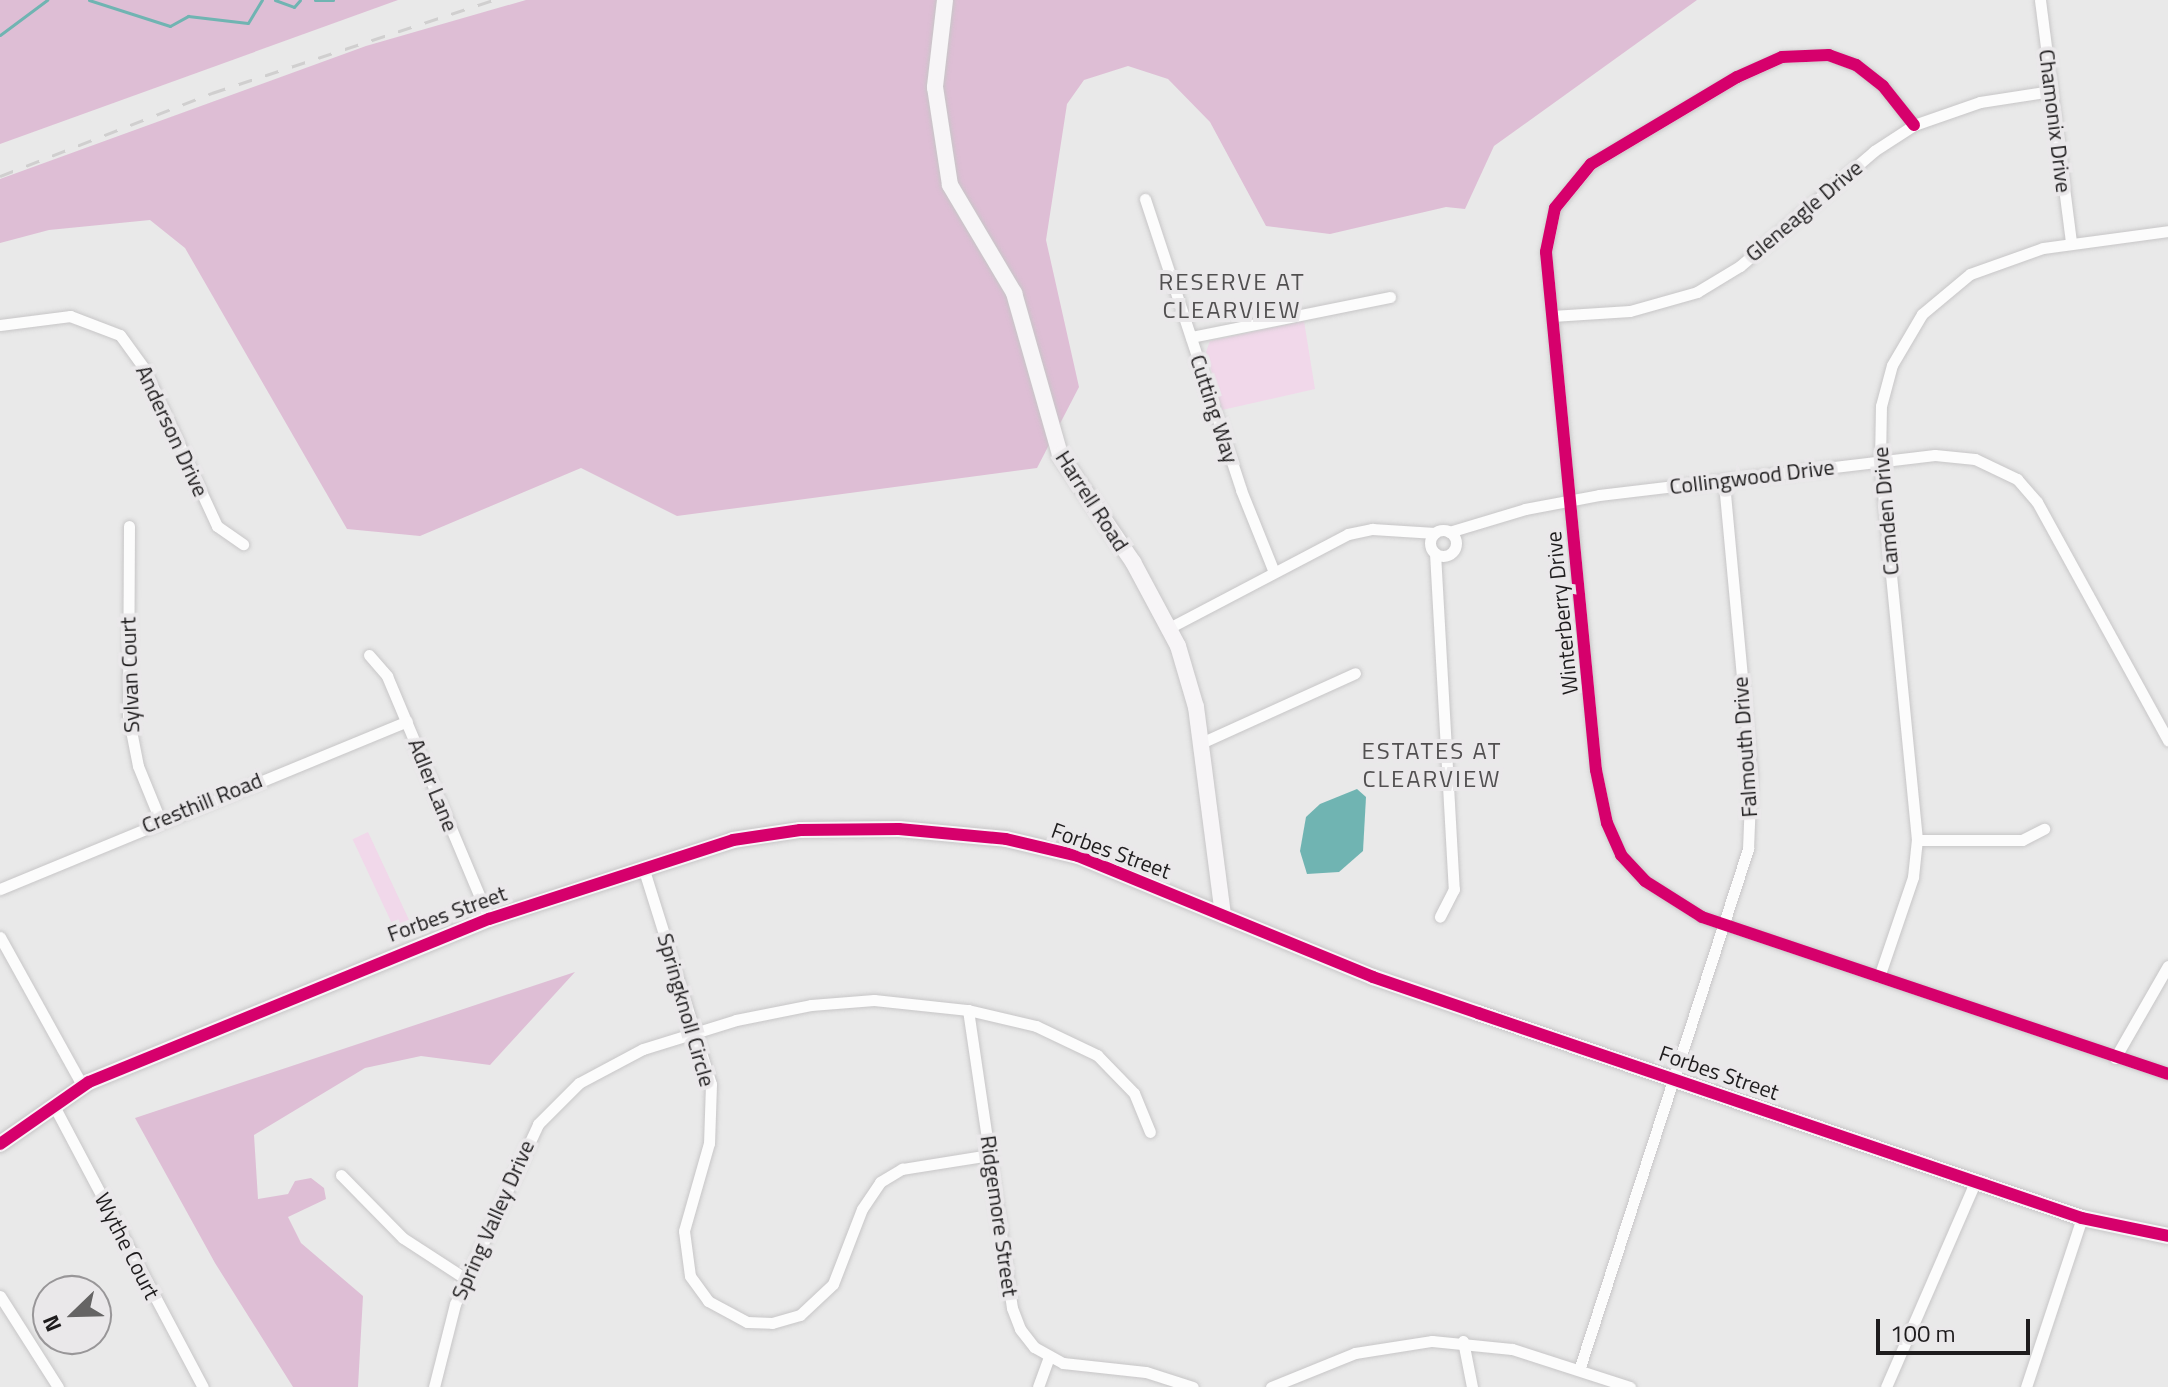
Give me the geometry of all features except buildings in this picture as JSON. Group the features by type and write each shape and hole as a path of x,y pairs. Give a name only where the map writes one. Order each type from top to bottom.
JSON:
{"street":[{"name":"Harrell Road","path":"945,0 935,87 950,185 1014,293 1060,455 1133,562 1169,628 1189,677 1201,743 1223,915"},
{"name":"Chamonix Drive","path":"2040,0 2071,243"},
{"name":"Winterberry Drive","path":"1914,125 1877,79 1845,59 1812,54 1763,63 1591,164 1572,181 1555,208 1546,239 1552,316 1596,770 1607,823 1621,855 1645,881 1681,907 1726,926 2168,1074"},
{"name":"Gleneagle Drive","path":"1552,316 1630,311 1697,292 1740,266 1874,151 1914,125 1980,102 2051,91"},
{"name":"Cutting Way","path":"1145,199 1274,572"},
{"name":"Camden Drive","path":"1879,977 1913,877 1917,840 1880,462 1886,385 1901,345 1922,314 1970,274 2071,243 2168,231"},
{"path":"1191,337 1390,297"},
{"name":"Anderson Drive","path":"0,325 70,316 120,335 144,368 217,526 243,544"},
{"name":"Collingwood Drive","path":"1437,546 1470,526 1571,499 1880,462 1962,456 2017,479 2037,502 2168,740"},
{"name":"Falmouth Drive","path":"1579,1370 1726,926 1748,849 1752,801 1724,481"},
{"name":"Sylvan Court","path":"129,526 128,715 138,766 160,820"},
{"path":"1169,628 1357,531 1412,531 1437,546"},
{"path":"1437,546 1452,537"},
{"path":"1437,546 1454,889 1440,917"},
{"name":"Adler Lane","path":"369,655 387,676 489,919"},
{"path":"1201,743 1355,673"},
{"name":"Cresthill Road","path":"0,889 160,820 407,721"},
{"path":"1917,840 2022,840 2044,829"},
{"name":"Forbes Street","path":"0,1144 82,1085 489,919 643,867 733,840 800,830 944,832 1078,856 1373,977 2082,1218 2168,1236"},
{"name":"Springknoll Circle","path":"643,867 697,1031 711,1084 712,1122 687,1214 684,1249 697,1288 732,1317 772,1323 800,1315 823,1297 841,1269 866,1200 891,1175 989,1155"},
{"path":"0,937 82,1085"},
{"path":"2115,1058 2168,966"},
{"name":"Spring Valley Drive","path":"434,1387 448,1325 466,1279 528,1140 550,1109 601,1069 697,1031 774,1011 841,1002 906,1001 968,1010 1036,1026 1097,1055 1134,1093 1150,1132"},
{"name":"Ridgemore Street","path":"968,1010 1012,1308 1028,1341 1049,1357 1081,1368 1146,1372 1193,1387"},
{"name":"Wythe Court","path":"53,1104 203,1387"},
{"path":"341,1175 403,1238 466,1279"},
{"path":"1886,1387 1975,1182"},
{"path":"2026,1387 2082,1218"},
{"path":"0,1296 58,1387"},
{"path":"1463,1341 1472,1387"},
{"path":"1271,1387 1355,1353 1408,1343 1463,1341 1512,1349 1630,1387"},
{"path":"1038,1387 1049,1357"}],"shaded area":[{"path":"0,0 398,0 0,144"},
{"path":"526,0 1697,0 1494,146 1465,209 1446,207 1330,234 1266,226 1210,122 1168,79 1128,66 1084,80 1067,104 1046,240 1079,387 1037,468 677,516 581,468 420,536 347,529 185,248 150,220 49,230 0,243 0,179 366,46"},
{"path":"1304,321 1315,389 1222,410 1206,352 1210,341"},
{"path":"368,832 412,925 396,933 353,839"},
{"path":"575,972 490,1065 421,1056 365,1068 254,1135 258,1199 288,1194 295,1181 311,1178 324,1188 326,1199 288,1217 301,1243 363,1296 358,1387 293,1387 215,1263 135,1118"}],"water":[{"path":"1357,789 1366,797 1363,851 1339,872 1307,874 1300,851 1306,817 1320,804"}],"waterway":[{"path":"0,35 47,0"},
{"path":"89,0 170,26 188,16 248,23 262,0"},
{"path":"275,0 294,7 300,0"},
{"path":"315,0 333,0"}],"railway":[{"path":"0,176 212,93 493,0"}],"cycle path":[{"path":"1914,125 1883,86 1856,65 1829,55 1782,57 1737,77 1591,164 1555,208 1546,252 1596,770 1607,823 1621,855 1645,881 1702,917 2168,1074"},
{"path":"0,1144 89,1082 489,919 733,840 800,830 899,829 1006,839 1078,856 1373,977 2082,1218 2168,1236"}],"district":[{"name":"RESERVE AT CLEARVIEW","path":"1232,296"},
{"name":"ESTATES AT CLEARVIEW","path":"1432,765"}]}
